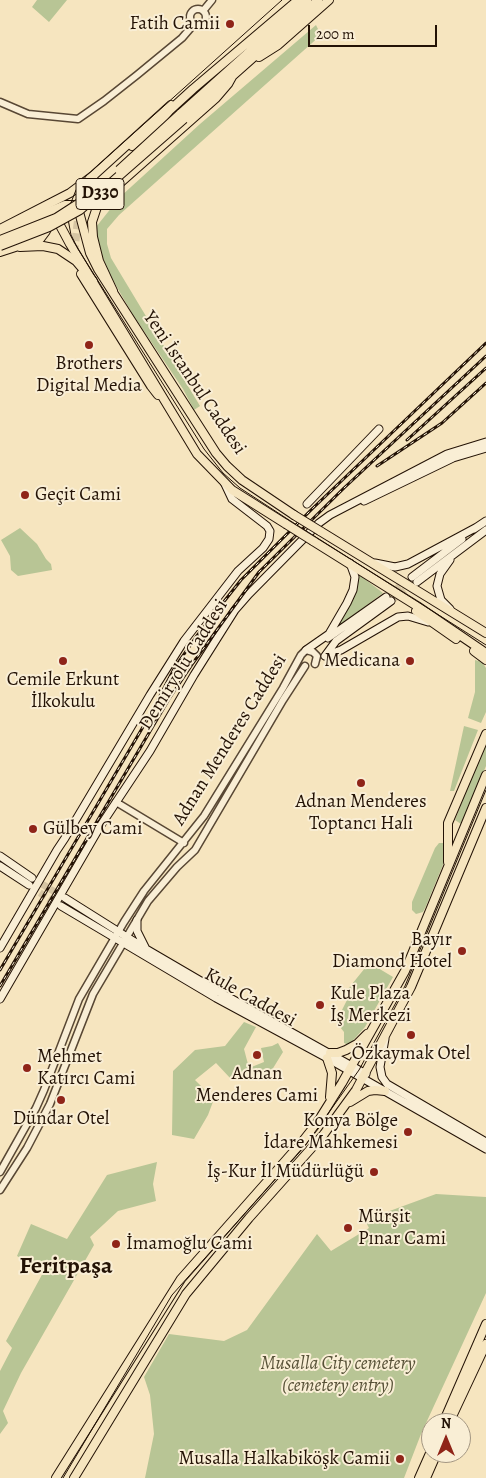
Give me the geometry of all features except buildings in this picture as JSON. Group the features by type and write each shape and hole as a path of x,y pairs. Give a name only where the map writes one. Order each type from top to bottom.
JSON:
{"main road":[{"path":"0,230 70,193 94,175 162,112 193,89 298,0"},
{"name":"D330","path":"0,246 49,228 80,210 182,116 232,66 307,0"},
{"name":"D330","path":"0,240 47,222 80,203 233,75 318,0"},
{"path":"250,60 278,45 329,0"},
{"path":"82,198 91,182 159,123 232,66"},
{"path":"113,291 99,261 93,237 92,222 98,204 110,191 216,98 233,75"},
{"path":"159,123 193,89"},
{"name":"Yeni İstanbul Caddesi","path":"485,633 294,515 242,480 227,466 216,453 98,269 93,259 78,208 68,204 52,210 70,244 197,454 224,482 232,490 375,579 486,653"},
{"path":"22,224 52,210"},
{"path":"0,230 40,221 45,225 46,231 40,239 0,252"},
{"path":"20,247 44,246 58,249 76,261 93,281"},
{"name":"Yeni İstanbul Caddesi","path":"81,274 151,386 170,408"},
{"path":"307,504 379,429"},
{"name":"Demiryolu Caddesi","path":"0,999 52,912 79,862 150,751 194,675 235,610 319,523 338,510 447,454 486,442"},
{"path":"338,510 381,494 453,458 486,448"},
{"name":"Demiryolu Caddesi","path":"0,948 56,850 184,641 234,577 263,548 269,539 270,532 267,526 261,520 241,508 232,499 224,482"},
{"path":"486,520 415,579 459,551 486,530"},
{"path":"369,561 382,566 395,567 408,564 477,527"},
{"path":"459,551 440,574 437,586 441,600 459,618"},
{"path":"303,652 329,634 348,603 355,577 350,563"},
{"path":"375,579 394,595 486,660"},
{"path":"303,652 389,599 336,641 324,657"},
{"path":"324,657 398,617 408,616 434,623"},
{"path":"447,871 449,857 448,823 486,734"},
{"path":"56,1478 181,1279 302,1142 329,1103 405,970 486,775"},
{"path":"74,1478 186,1294 249,1218 324,1134 364,1076 414,981 486,808"},
{"path":"0,856 30,882 0,866"},
{"name":"Kule Caddesi","path":"65,898 146,949 486,1149"},
{"name":"Kule Caddesi","path":"60,906 225,1003 328,1055"},
{"path":"137,920 137,931 146,949"},
{"path":"329,1103 332,1078 328,1055 352,1047 373,1028"},
{"path":"386,1036 380,1068 382,1077 387,1084 486,1142"},
{"path":"343,1108 365,1092 385,1091"},
{"path":"447,1413 486,1324"},
{"path":"454,1413 486,1344"},
{"path":"420,1478 426,1463"},
{"path":"426,1478 432,1463"}],"street":[{"path":"203,11 212,0"},
{"path":"194,24 190,18 191,13 195,10 203,11"},
{"path":"0,102 28,114 78,119 104,102 182,38 194,24 201,24 205,21 206,16 203,11"},
{"path":"315,664 317,661 316,654 311,651 303,652 301,663 305,666 311,666 315,664 324,657"},
{"name":"Adnan Menderes Caddesi","path":"0,1172 36,1108 78,999 144,891 204,816 303,652"},
{"name":"Adnan Menderes Caddesi","path":"0,1190 27,1148 50,1104 93,994 122,944 148,900 195,850 305,666"},
{"path":"116,802 184,843"}],"green space":[{"path":"37,0 67,0 49,22 32,7"},
{"path":"316,25 321,35 119,215 107,229 107,244 111,258 200,406 194,410 183,389 133,315 107,270 97,241 96,227 120,197 200,124"},
{"path":"20,528 37,544 51,564 52,570 18,576 11,570 10,556 1,540"},
{"path":"357,573 383,593 335,629 357,584"},
{"path":"475,660 482,662 486,668 486,712 481,723 468,718 475,692"},
{"path":"464,726 478,730 454,791 450,791"},
{"path":"486,740 486,766 461,824 455,820"},
{"path":"439,843 443,843 445,846 445,860 423,912 416,914 412,910 412,902 435,848"},
{"path":"365,968 378,968 393,977 365,1027 349,1045 344,1043 344,1032 336,1022 349,996 348,989"},
{"path":"244,1022 256,1027 244,1049 249,1068 264,1062 261,1048 278,1043 283,1052 267,1078 246,1071 231,1079 216,1063 195,1080 214,1099 208,1115 194,1139 172,1135 173,1071 195,1050 225,1046"},
{"path":"157,1162 153,1184 156,1201 118,1211 90,1237 94,1245 21,1373 3,1411 8,1423 0,1434 0,1371 12,1348 6,1341 44,1271 17,1256 31,1224 67,1239 107,1175"},
{"name":"Musalla City cemetery (cemetery entry)","path":"436,1194 486,1197 486,1293 431,1413 421,1413 421,1434 404,1478 145,1478 154,1434 150,1395 144,1377 169,1334 224,1341 247,1330 317,1234 331,1251 369,1228 365,1220"}],"tunnel":[{"path":"74,253 79,212"},
{"path":"386,597 412,577"},
{"path":"391,601 415,583"},
{"path":"32,878 65,898"},
{"path":"31,887 60,906"}],"tram line":[{"path":"282,0 86,176 76,190 70,205 68,219 71,235 204,449 223,473 240,488 486,645"},
{"path":"63,1478 172,1295 305,1146 359,1070 405,986 486,790"}],"railway":[{"path":"0,970 150,715 175,667 196,637 241,580 312,509 486,343"},
{"path":"0,986 169,699 259,572 344,488 486,356"},
{"path":"407,440 486,368"},
{"path":"377,466 442,423 486,383"}],"place":[{"name":"Fatih Camii","path":"230,24"},
{"name":"Brothers Digital Media","path":"89,345"},
{"name":"Geçit Cami","path":"25,495"},
{"name":"Cemile Erkunt İlkokulu","path":"63,661"},
{"name":"Medicana","path":"410,661"},
{"name":"Adnan Menderes Toptancı Hali","path":"361,783"},
{"name":"Gülbey Cami","path":"33,829"},
{"name":"Bayır Diamond Hotel","path":"462,951"},
{"name":"Kule Plaza İş Merkezi","path":"320,1005"},
{"name":"Özkaymak Otel","path":"411,1035"},
{"name":"Adnan Menderes Cami","path":"257,1055"},
{"name":"Mehmet Katırcı Cami","path":"27,1068"},
{"name":"Dündar Otel","path":"61,1100"},
{"name":"Konya Bölge İdare Mahkemesi","path":"408,1132"},
{"name":"İş-Kur İl Müdürlüğü","path":"374,1172"},
{"name":"Mürşit Pınar Cami","path":"348,1228"},
{"name":"İmamoğlu Cami","path":"116,1244"},
{"name":"Musalla Halkabiköşk Camii","path":"400,1459"}],"district":[{"name":"Feritpaşa","path":"66,1267"}]}
